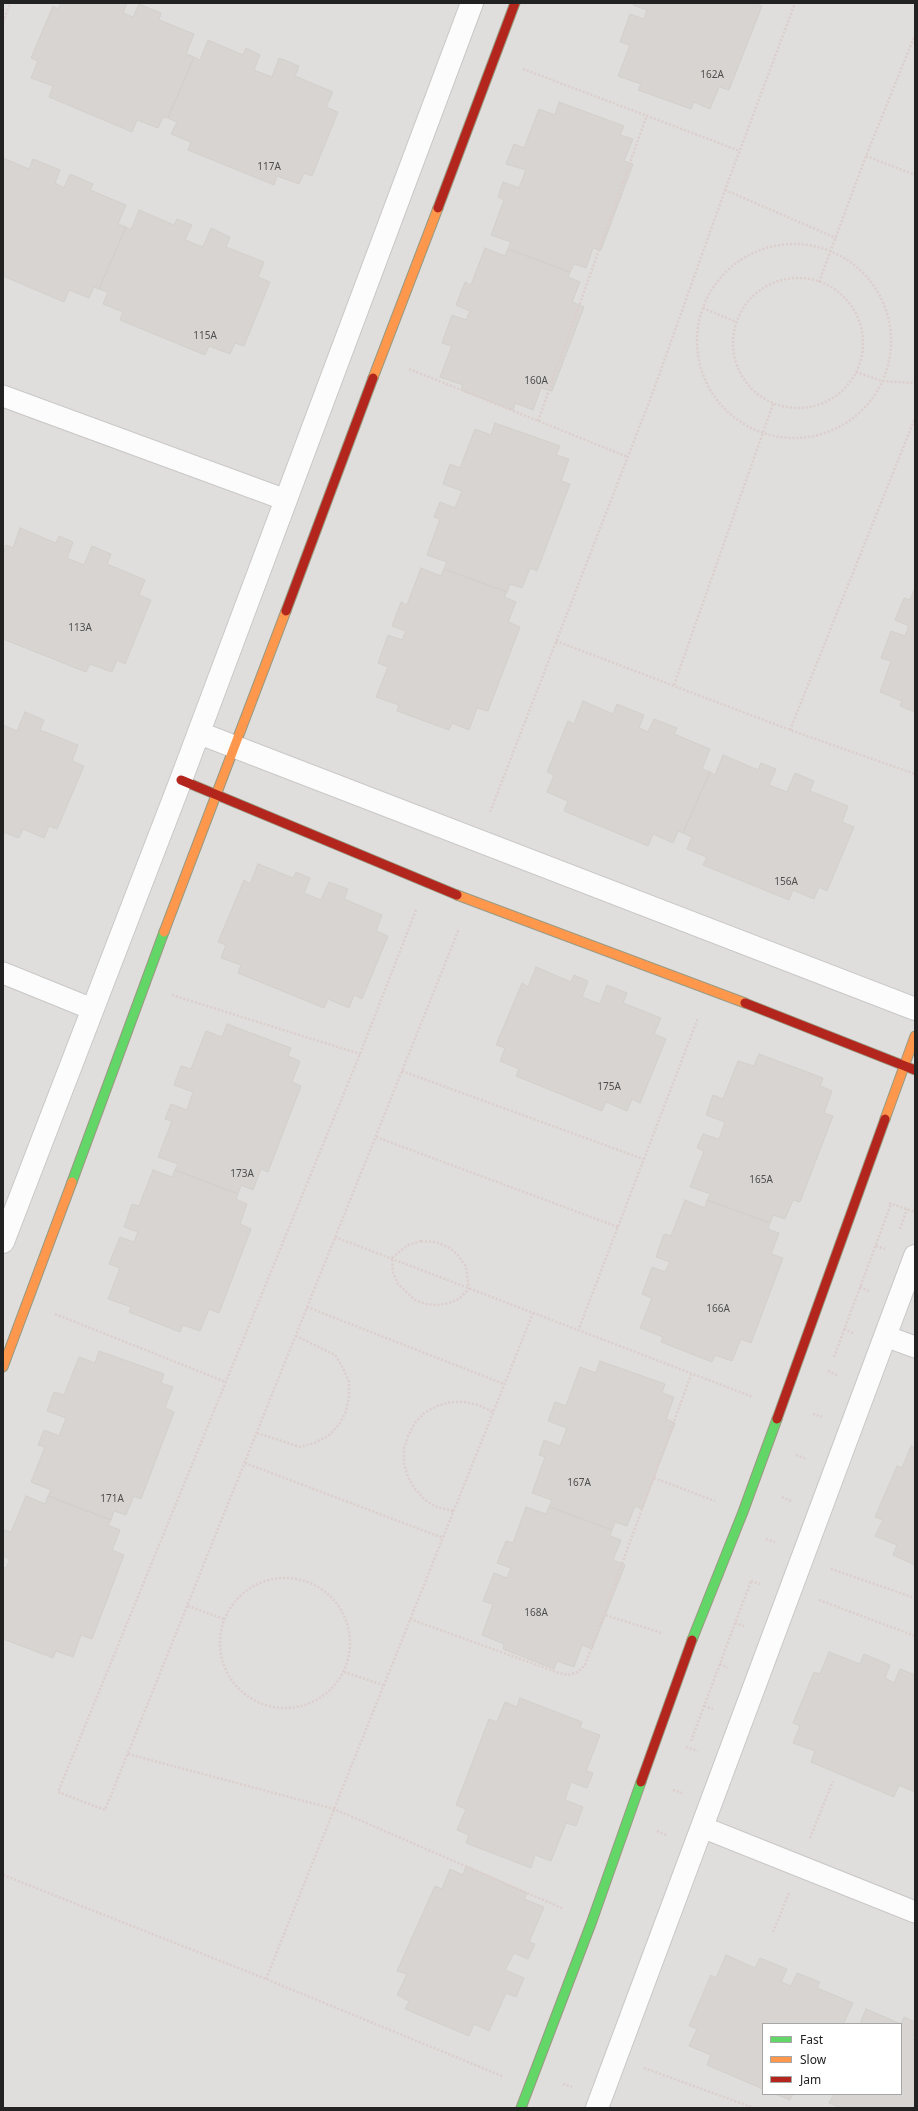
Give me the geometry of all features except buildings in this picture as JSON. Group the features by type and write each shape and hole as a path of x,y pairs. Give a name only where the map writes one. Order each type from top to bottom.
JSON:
{"street":[{"path":"3,1242 199,733 472,3"},
{"path":"3,1368 144,986 236,747 515,3"},
{"path":"199,733 915,1009"},
{"path":"181,780 218,794 470,901 709,989 915,1070"},
{"path":"521,2108 592,1921 691,1642 743,1512 915,1036"},
{"path":"597,2108 915,1256"}],"lane":[{"path":"3,396 286,500"},
{"path":"3,973 92,1009"},
{"path":"885,1336 915,1347"},
{"path":"702,1827 915,1912"}],"path":[{"path":"3,22 10,3"},
{"path":"478,841 628,457 795,3"},
{"path":"819,282 866,156 915,35"},
{"path":"495,58 740,151"},
{"path":"538,421 647,115"},
{"path":"866,156 915,175"},
{"path":"725,190 836,238"},
{"path":"791,244 808,245 831,252 852,263 865,274 883,302 891,334 889,361 882,381 874,397 862,410 833,430 816,436 799,438 764,433 747,426 733,417 720,405 706,381 698,359 697,341 698,325 703,308 710,293 731,267 744,258 775,246 791,244"},
{"path":"802,278 819,282 835,290 849,302 858,318 862,336 862,348 856,372 846,388 830,400 812,407 792,408 773,404 756,394 743,379 734,361 732,342 736,322 743,307 755,294 769,285 785,280 802,278"},
{"path":"703,308 736,322"},
{"path":"382,358 628,457"},
{"path":"856,372 882,381 915,382"},
{"path":"674,685 773,404"},
{"path":"790,730 915,418"},
{"path":"556,641 790,730 915,774"},
{"path":"427,882 360,1054 58,1792 105,1810 470,901"},
{"path":"144,986 360,1054"},
{"path":"578,1331 709,989"},
{"path":"402,1071 643,1159"},
{"path":"376,1137 618,1227"},
{"path":"826,1378 891,1204"},
{"path":"335,1237 691,1375 781,1408"},
{"path":"392,1258 408,1245 421,1241 435,1242 448,1246 458,1255 466,1267 469,1289"},
{"path":"392,1258 393,1273 398,1284 415,1300 438,1305 449,1303 459,1299 469,1289"},
{"path":"27,1303 226,1382"},
{"path":"308,1307 504,1384"},
{"path":"266,1979 533,1313"},
{"path":"257,1433 300,1447 314,1443 328,1436 338,1425 346,1412 349,1397 349,1382 335,1355 296,1336"},
{"path":"410,1619 568,1675 578,1672 585,1665 602,1614 654,1478 691,1375"},
{"path":"454,1511 437,1507 425,1500 415,1489 408,1477 404,1464 404,1449 408,1436 415,1423 424,1413 437,1406 451,1402 465,1402 478,1405 493,1412"},
{"path":"810,1421 816,1407"},
{"path":"768,1443 835,1471"},
{"path":"795,1462 800,1448"},
{"path":"245,1463 443,1538"},
{"path":"654,1478 743,1512"},
{"path":"779,1504 784,1490"},
{"path":"764,1546 769,1532"},
{"path":"802,1559 915,1598"},
{"path":"686,1754 753,1574"},
{"path":"283,1578 302,1580 320,1588 334,1600 344,1616 350,1634 350,1653 344,1672 332,1688 316,1700 297,1707 277,1708 258,1703 241,1692 228,1677 223,1665 219,1639 224,1619 233,1603 247,1589 264,1581 283,1578"},
{"path":"791,1590 915,1636"},
{"path":"188,1606 224,1619"},
{"path":"602,1614 691,1642"},
{"path":"344,1672 383,1685"},
{"path":"658,1735 726,1762"},
{"path":"128,1754 334,1809 592,1921"},
{"path":"670,1797 675,1783"},
{"path":"655,1838 660,1824"},
{"path":"3,1875 266,1979 529,2087"},
{"path":"616,2057 754,2108"},
{"path":"561,2090 566,2077"}],"shaded area":[{"path":"3,3 915,3 915,2108 3,2108"}],"traffic: fast":[{"path":"72,1182 164,932"},
{"path":"692,1640 743,1512 777,1419"},
{"path":"521,2108 592,1921 641,1782"}],"traffic: slow":[{"path":"373,378 438,208"},
{"path":"164,932 286,611"},
{"path":"457,895 745,1003"},
{"path":"885,1119 915,1036"},
{"path":"3,1367 72,1182"}],"traffic: jam":[{"path":"438,208 515,3"},
{"path":"286,611 373,378"},
{"path":"181,780 457,895"},
{"path":"745,1003 915,1070"},
{"path":"777,1419 885,1119"},
{"path":"641,1782 692,1640"}]}
